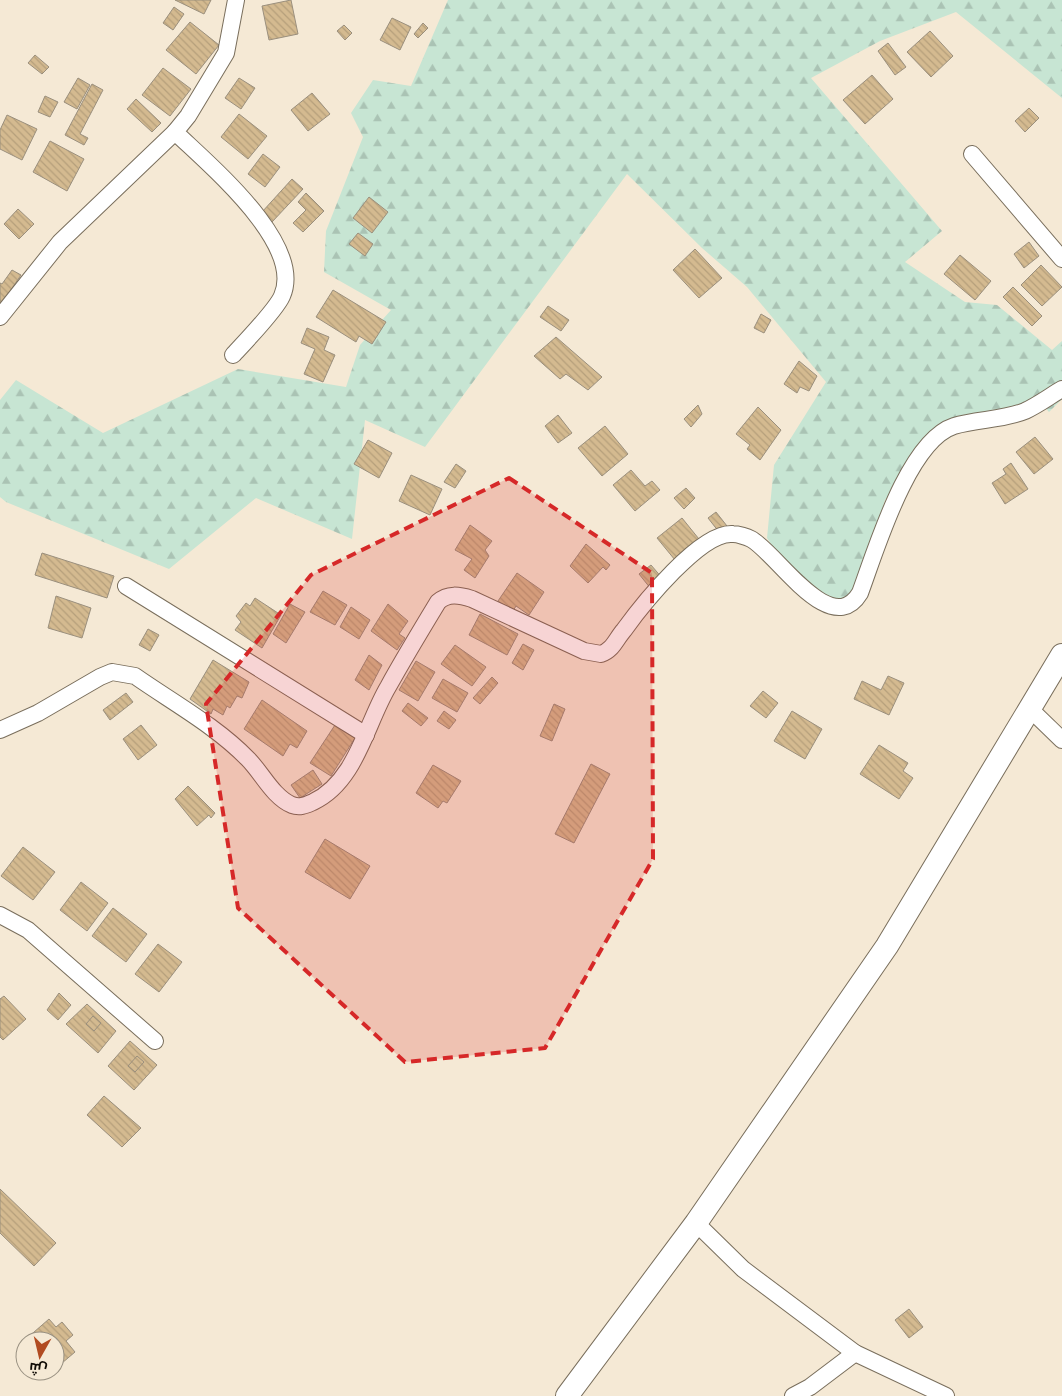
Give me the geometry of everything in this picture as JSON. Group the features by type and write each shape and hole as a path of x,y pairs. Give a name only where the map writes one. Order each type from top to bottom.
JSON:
{"street":[{"path":"0,317 60,242 175,132 188,116 226,53 236,0"},
{"path":"175,132 259,218 285,263 286,284 282,298 233,355"},
{"path":"972,154 1062,258"},
{"path":"0,730 38,713 100,677 112,672 124,673 135,676 214,732 248,758 284,800 293,806 302,806 323,797 346,772 366,735 386,689 438,602 444,597 461,596 472,599 584,651 601,654 612,647 623,630 692,553 718,536 732,534 752,539 782,570 818,599 831,606 842,608 854,603 860,593 887,520 916,459 931,442 952,426 1025,411 1062,390"},
{"path":"126,586 366,735"},
{"path":"567,1396 696,1223 887,946 1062,655"},
{"path":"1029,708 1062,740"},
{"path":"0,915 28,930 156,1041"},
{"path":"696,1223 743,1269 854,1353 946,1396"},
{"path":"793,1396 816,1383 854,1353"}],"highlighted area":[{"path":"509,478 652,573 653,859 545,1048 405,1062 238,908 206,704 311,575"}],"green space":[{"path":"448,0 1062,0 1062,98 956,12 880,41 811,78 942,231 905,262 965,302 997,305 1052,350 1062,341 1062,399 1049,412 1040,402 975,422 916,459 885,500 854,603 818,599 795,580 767,538 774,465 826,382 747,287 702,248 627,174 425,447 365,420 352,539 256,498 169,569 6,502 0,497 0,400 16,380 103,433 238,369 346,387 360,345 391,310 324,272 326,231 363,137 351,113 373,80 411,86"}],"building":[{"path":"175,0 211,0 204,14"},
{"path":"291,0 298,34 269,40 262,6"},
{"path":"174,7 184,14 173,30 163,23"},
{"path":"392,18 411,27 400,50 380,40"},
{"path":"190,22 219,45 196,74 166,50"},
{"path":"423,23 428,28 418,38 414,34"},
{"path":"344,25 352,33 345,40 337,31"},
{"path":"930,31 953,56 931,77 907,52"},
{"path":"888,43 906,67 895,75 878,51"},
{"path":"35,55 49,67 42,74 28,63"},
{"path":"163,68 191,89 170,116 142,95"},
{"path":"872,75 893,99 865,124 843,100"},
{"path":"78,78 90,85 77,109 64,102"},
{"path":"239,78 255,88 241,109 225,98"},
{"path":"92,84 103,90 80,134 88,138 84,145 65,135"},
{"path":"312,93 330,114 308,131 291,110"},
{"path":"45,96 58,102 50,117 38,112"},
{"path":"136,99 161,123 152,132 127,109"},
{"path":"1029,108 1039,118 1025,132 1015,121"},
{"path":"239,114 267,136 248,159 221,137"},
{"path":"7,115 37,129 22,160 0,149 0,130"},
{"path":"50,141 84,159 67,191 33,172"},
{"path":"263,154 280,167 265,187 248,174"},
{"path":"292,179 303,189 272,222 262,212"},
{"path":"306,193 324,211 303,232 293,223 306,210 298,202"},
{"path":"369,197 388,212 372,233 353,218"},
{"path":"18,209 34,224 19,239 4,224"},
{"path":"358,233 373,244 365,256 349,244"},
{"path":"1029,242 1039,256 1024,268 1014,254"},
{"path":"695,249 722,278 699,298 673,270"},
{"path":"960,255 991,281 975,300 944,274"},
{"path":"1041,265 1062,287 1042,306 1021,285"},
{"path":"12,270 21,275 0,306 0,283 2,284"},
{"path":"1013,287 1042,316 1032,326 1003,297"},
{"path":"333,290 386,322 372,344 359,336 356,342 316,317"},
{"path":"548,306 569,320 561,331 540,317"},
{"path":"761,314 771,320 764,333 754,328"},
{"path":"307,328 329,337 324,350 335,355 323,382 304,374 315,349 301,343"},
{"path":"556,337 602,377 588,390 566,374 560,379 534,356"},
{"path":"799,361 817,376 809,391 800,387 797,393 784,384"},
{"path":"698,405 702,414 691,427 684,419"},
{"path":"758,407 781,430 760,460 747,449 750,445 736,434"},
{"path":"558,415 572,433 558,443 545,426"},
{"path":"605,426 628,454 602,476 578,448"},
{"path":"1035,437 1053,459 1034,474 1016,452"},
{"path":"368,440 392,453 379,478 354,464"},
{"path":"1011,463 1028,489 1005,504 992,483 1006,474 1003,469"},
{"path":"456,464 466,471 455,488 444,482"},
{"path":"631,470 645,486 652,481 660,490 635,511 613,485"},
{"path":"411,475 442,489 430,515 399,501"},
{"path":"686,488 695,498 684,509 674,498"},
{"path":"716,512 727,526 719,532 708,518"},
{"path":"682,518 703,544 675,560 657,538"},
{"path":"470,525 492,541 485,550 489,556 475,578 464,570 472,559 455,550"},
{"path":"586,544 610,565 606,570 603,567 588,583 570,566"},
{"path":"42,553 114,576 107,598 35,575"},
{"path":"651,565 663,579 651,589 639,574"},
{"path":"517,573 544,592 529,615 516,606 513,611 498,601"},
{"path":"323,591 347,605 335,625 310,612"},
{"path":"56,596 91,608 82,638 48,628"},
{"path":"255,598 281,615 262,648 235,630 241,622 236,616 246,603 250,606"},
{"path":"290,604 305,612 286,643 273,634"},
{"path":"388,604 408,621 399,634 405,638 397,650 371,631"},
{"path":"351,607 370,620 359,639 340,627"},
{"path":"480,614 518,634 507,655 469,635"},
{"path":"148,629 159,635 150,651 139,645"},
{"path":"523,644 534,650 523,670 512,663"},
{"path":"455,645 486,667 472,686 441,664"},
{"path":"369,655 382,665 369,690 355,680"},
{"path":"213,660 249,682 242,698 237,696 230,708 227,706 223,715 213,709 211,714 190,699"},
{"path":"416,661 435,672 418,701 399,690"},
{"path":"888,676 904,683 889,715 854,699 862,681 881,690"},
{"path":"492,677 498,683 480,704 473,698"},
{"path":"443,679 468,693 457,712 432,698"},
{"path":"763,691 778,703 766,718 750,706"},
{"path":"126,693 133,702 110,720 103,710"},
{"path":"262,700 307,731 297,748 290,744 283,756 244,729"},
{"path":"408,703 428,718 421,726 402,711"},
{"path":"554,704 565,709 552,741 540,736"},
{"path":"444,711 456,720 449,729 437,721"},
{"path":"792,711 822,729 805,759 774,741"},
{"path":"141,725 157,745 138,760 123,739"},
{"path":"335,725 355,738 331,776 310,763"},
{"path":"879,745 908,763 903,771 913,778 899,799 860,774"},
{"path":"591,764 610,774 574,843 555,834"},
{"path":"433,765 461,781 447,803 443,801 438,808 416,793"},
{"path":"313,770 322,784 300,798 291,785"},
{"path":"188,786 215,813 211,818 209,815 197,826 175,799"},
{"path":"325,839 370,866 350,899 305,872"},
{"path":"23,847 55,872 33,900 1,876"},
{"path":"81,882 108,903 87,931 60,910"},
{"path":"113,908 147,934 126,962 92,936"},
{"path":"158,944 182,962 159,992 135,974"},
{"path":"59,993 71,1005 58,1020 47,1010"},
{"path":"4,996 26,1019 3,1040 0,1037 0,999"},
{"path":"87,1004 116,1031 98,1053 66,1024"},
{"path":"93,1016 101,1023 94,1031 86,1024"},
{"path":"130,1041 157,1065 134,1090 108,1066"},
{"path":"137,1056 144,1062 135,1072 128,1066"},
{"path":"104,1096 141,1128 122,1147 87,1115"},
{"path":"0,1189 56,1243 34,1266 0,1233"},
{"path":"909,1309 923,1327 909,1338 895,1320"},
{"path":"49,1319 56,1327 62,1322 73,1335 66,1341 75,1352 65,1360 65,1331 35,1331"}]}
